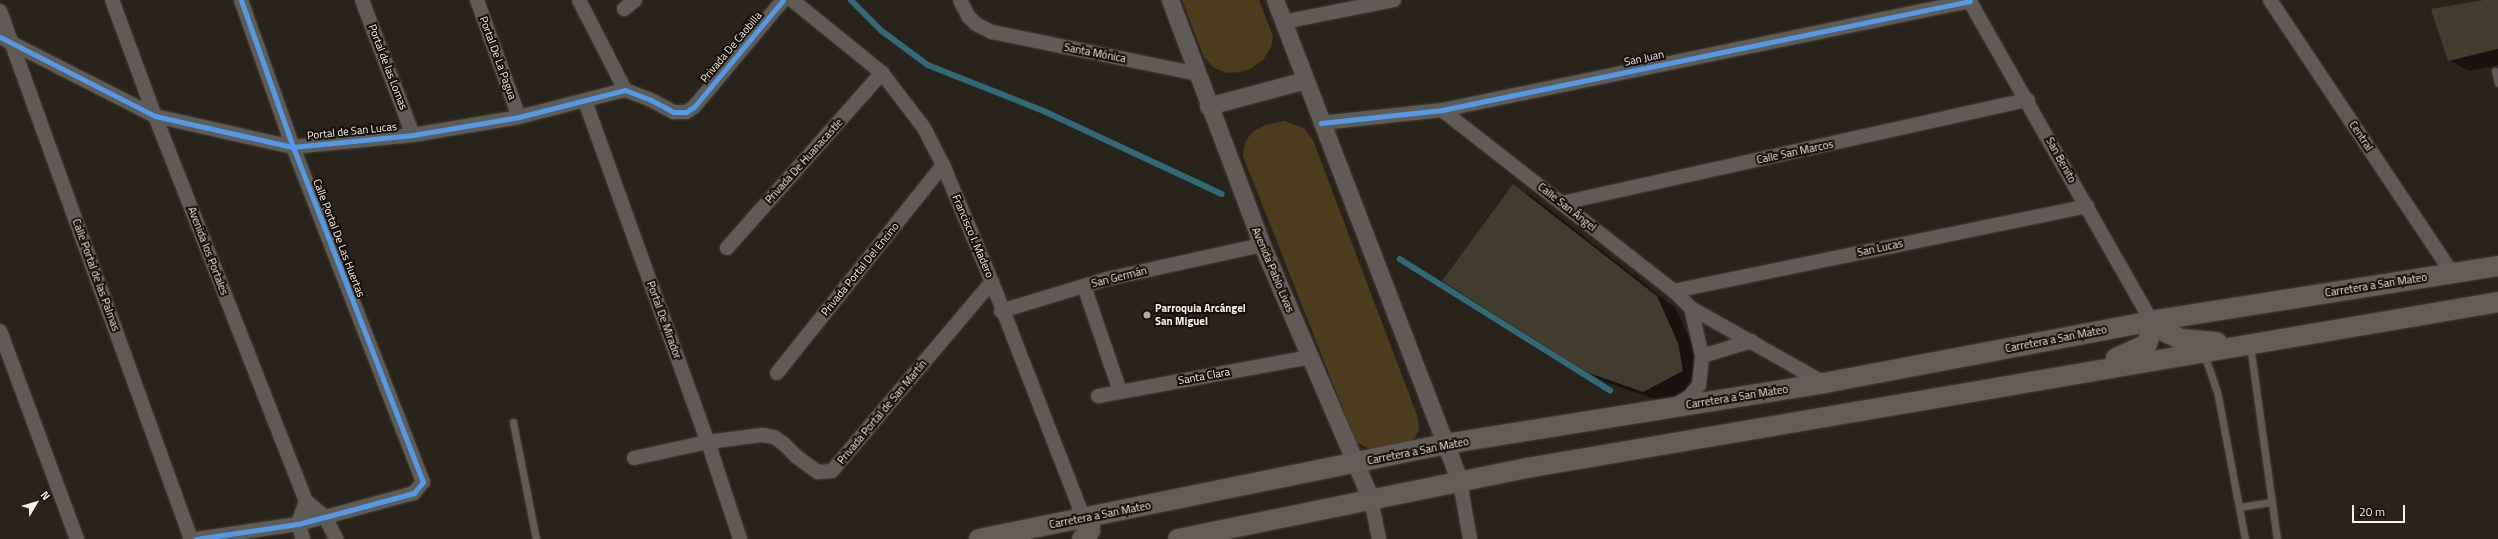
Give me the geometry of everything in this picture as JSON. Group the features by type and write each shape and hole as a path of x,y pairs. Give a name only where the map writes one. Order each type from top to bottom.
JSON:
{"main road":[{"name":"Carretera a San Mateo","path":"979,539 1084,519 1445,444 1824,383 2151,321 2498,266"},
{"path":"1178,539 1535,466 2498,302"},
{"path":"2151,321 2167,332 2181,338 2198,342 2225,342 2289,333 2311,335"},
{"path":"2067,375 2144,347 2151,338 2151,321"},
{"path":"1082,539 1090,531 1090,524 1084,519"}],"street":[{"name":"Avenida los Portales","path":"112,0 155,116 306,501"},
{"name":"Calle Portal De Las Huertas","path":"241,0 293,148 423,482 414,493 325,517"},
{"name":"Portal de las Lomas","path":"362,0 413,134"},
{"name":"Portal De La Pagua","path":"477,0 519,117"},
{"path":"579,0 625,90"},
{"path":"624,10 635,0"},
{"name":"Privada De Caobilla","path":"625,90 651,100 674,112 686,112 694,107 783,0"},
{"name":"Francisco I. Madero","path":"792,0 882,73 924,128 943,165 992,282 1001,311 1084,519"},
{"name":"Santa Mónica","path":"960,0 968,16 976,24 992,32 1198,74"},
{"name":"Avenida Pablo Livas","path":"1170,0 1198,74 1208,106 1262,245 1371,499 1379,539"},
{"path":"1275,0 1460,482 1470,539"},
{"path":"1283,22 1394,0"},
{"name":"San Benito","path":"1970,0 2028,100 2151,321"},
{"name":"San Juan","path":"1321,123 1442,110 1970,0"},
{"name":"Central","path":"2270,0 2452,273"},
{"name":"Calle Portal de las Palmas","path":"0,11 6,39 191,539"},
{"name":"Portal de San Lucas","path":"6,39 155,116 293,148 413,134 519,117 625,90"},
{"name":"Privada De Huanacastle","path":"727,248 882,73"},
{"path":"1208,106 1305,80"},
{"name":"Calle San Marcos","path":"1562,203 2028,100"},
{"name":"Portal De Mirador","path":"585,101 708,442 740,539"},
{"name":"Calle San Ángel","path":"1442,110 1674,291 1691,308 1752,341 1824,383"},
{"name":"Privada Portal Del Encino","path":"777,373 943,165"},
{"name":"San Lucas","path":"1674,291 2087,206"},
{"name":"San Germán","path":"1120,391 1084,286 1262,245"},
{"name":"Privada Portal de San Martín","path":"634,458 708,442 762,435 774,437 818,472 832,471 992,282"},
{"path":"1001,311 1084,286"},
{"path":"1672,408 1689,397 1699,385 1702,356 1691,308"},
{"path":"0,331 77,539"},
{"path":"1702,356 1752,341"},
{"name":"Santa Clara","path":"1098,396 1310,357"},
{"path":"303,539 298,524 306,501 325,517 336,539"},
{"path":"196,539 298,524 325,517"}],"lane":[{"path":"2495,71 2498,83"},
{"path":"2250,345 2277,539"},
{"path":"2203,352 2217,391 2245,539"},
{"path":"513,422 536,539"},
{"path":"2239,507 2272,502"}],"shaded area":[{"path":"1182,0 1259,0 1273,36 1271,47 1263,60 1250,69 1240,72 1227,73 1214,68 1204,57"},
{"path":"1284,121 1304,128 1313,140 1418,418 1419,429 1415,437 1407,445 1373,451 1356,442 1243,156 1245,142 1253,131 1268,124"}],"building":[{"path":"2484,0 2498,0 2498,49 2448,61 2431,9"},
{"path":"1513,184 1657,296 1678,343 1683,371 1643,392 1586,372 1442,281"}],"waterway":[{"path":"851,0 882,31 928,65 1044,111 1222,194"},
{"path":"1400,259 1610,390"}],"cycle path":[{"path":"196,539 298,524 414,493 423,482 293,147 241,0"},
{"path":"0,37 155,116 293,147 413,135 519,117 625,90 651,100 674,112 686,112 694,107 783,0"},
{"path":"1321,123 1442,110 1970,1"}],"place":[{"name":"Parroquia Arcángel San Miguel","path":"1147,315"}]}
